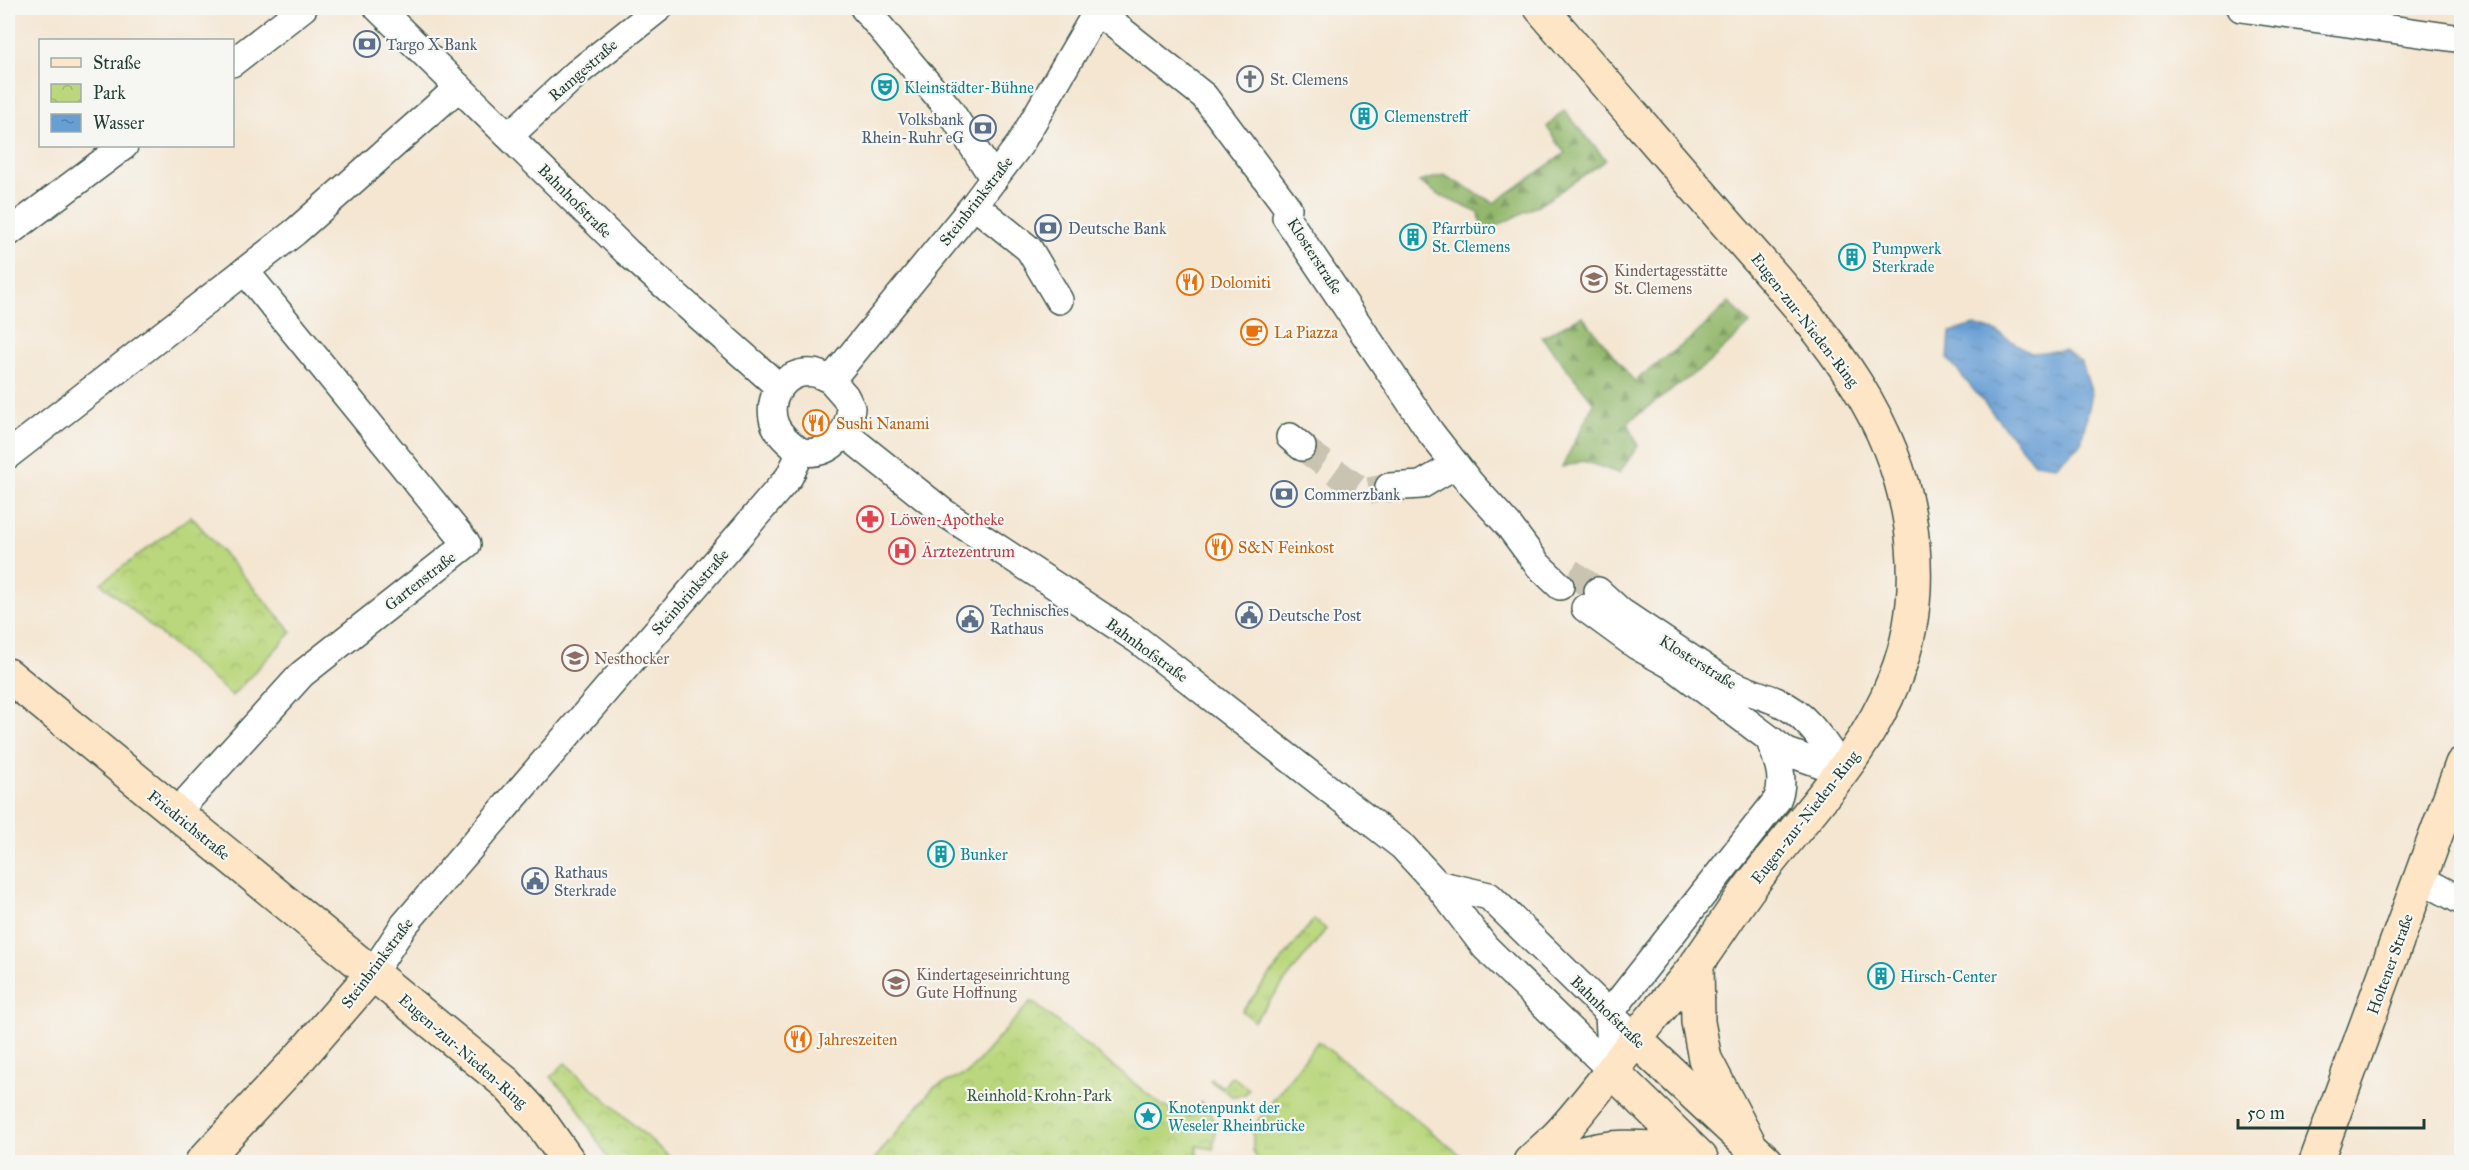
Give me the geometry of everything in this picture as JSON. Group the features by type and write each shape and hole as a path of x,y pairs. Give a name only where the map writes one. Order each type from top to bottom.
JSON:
{"main road":[{"name":"Eugen-zur-Nieden-Ring","path":"1530,1162 1563,1131 1612,1071 1697,963 1736,904 1794,830 1844,772 1872,729 1895,680 1904,654 1912,607 1915,566 1904,484 1890,446 1851,375 1816,328 1541,8"},
{"name":"Friedrichstraße","path":"8,675 372,974"},
{"name":"Holtener Straße","path":"2316,1162 2462,765"},
{"path":"1697,963 1698,1022 1705,1059 1758,1154"},
{"name":"Eugen-zur-Nieden-Ring","path":"372,974 506,1083 537,1117 569,1162"},
{"name":"Steinbrinkstraße","path":"201,1162 308,1048 372,974"},
{"name":"Bahnhofstraße","path":"1636,1040 1707,1109 1758,1154"},
{"name":"Bahnhofstraße","path":"1612,1071 1701,1157"},
{"path":"1560,1162 1594,1150 1625,1146 1701,1157"}],"street":[{"path":"234,61 303,8"},
{"name":"Bahnhofstraße","path":"378,8 627,252 779,387"},
{"name":"Ramgestraße","path":"509,136 577,73 658,8"},
{"path":"864,8 949,109 994,179"},
{"path":"2241,8 2462,39"},
{"name":"Steinbrinkstraße","path":"831,380 974,205 1020,144 1098,9"},
{"name":"Klosterstraße","path":"1098,9 1204,96 1288,208 1286,217 1420,418 1455,465 1509,526 1538,565 1565,579"},
{"path":"8,455 295,232 459,87"},
{"path":"8,233 123,147"},
{"path":"974,205 1029,249 1059,300"},
{"name":"Gartenstraße","path":"176,814 302,674 467,544 245,271"},
{"path":"802,373 815,373 831,380 845,396 851,408 849,423 844,434 824,451 801,452 776,427 771,410 779,387 791,376 802,373"},
{"name":"Bahnhofstraße","path":"844,434 942,512 1138,640 1403,847 1437,884 1485,947 1612,1071"},
{"name":"Steinbrinkstraße","path":"372,974 404,925 789,477 801,452"},
{"path":"1389,487 1421,485 1455,465"},
{"name":"Klosterstraße","path":"1591,600 1621,612 1741,690 1789,708 1821,739 1844,772 1775,752 1673,666 1637,646 1591,600"},
{"name":"Eugen-zur-Nieden-Ring","path":"1609,1014 1777,800 1782,782 1775,752"},
{"path":"2421,879 2462,901"},
{"name":"Bahnhofstraße","path":"1437,884 1489,896 1636,1040"},
{"path":"1609,1014 1612,1071"}],"green space":[{"path":"1564,110 1606,160 1544,202 1483,233 1479,213 1441,196 1419,182 1444,175 1494,203 1565,153 1547,127"},
{"path":"1729,302 1750,324 1707,364 1628,422 1638,446 1619,473 1583,461 1562,467 1594,403 1542,337 1582,316 1634,381 1693,337"},
{"path":"191,516 292,632 232,696 101,583"},
{"path":"1314,919 1326,929 1254,1021 1242,1011"},
{"name":"Reinhold-Krohn-Park","path":"1031,1001 1164,1107 1191,1116 1201,1102 1210,1112 1214,1123 1213,1149 1197,1146 1198,1162 872,1162 934,1087 967,1074"},
{"path":"1318,1041 1469,1162 1259,1162 1253,1151 1253,1127"},
{"path":"565,1063 675,1162 610,1162 575,1103 551,1077"},
{"path":"1232,1076 1249,1089 1244,1095 1232,1096 1210,1081 1211,1079 1223,1087"}],"water":[{"path":"1974,325 1997,332 2031,353 2064,350 2082,363 2092,394 2081,443 2056,466 2034,463 1948,359 1950,332"}],"tunnel":[{"path":"1302,447 1363,492 1389,487"},
{"path":"1570,572 1598,591"}],"place":[{"name":"Targo X Bank","path":"367,44"},
{"name":"St. Clemens","path":"1250,79"},
{"name":"Kleinstädter-Bühne","path":"885,87"},
{"name":"Clemenstreff","path":"1364,116"},
{"name":"Volksbank Rhein-Ruhr eG","path":"983,128"},
{"name":"Deutsche Bank","path":"1048,228"},
{"name":"Pfarrbüro St. Clemens","path":"1413,237"},
{"name":"Pumpwerk Sterkrade","path":"1852,257"},
{"name":"Kindertagesstätte St. Clemens","path":"1594,279"},
{"name":"Dolomiti","path":"1190,282"},
{"name":"La Piazza","path":"1254,332"},
{"name":"Sushi Nanami","path":"816,423"},
{"name":"Commerzbank","path":"1284,494"},
{"name":"Löwen-Apotheke","path":"870,519"},
{"name":"S&N Feinkost","path":"1219,547"},
{"name":"Ärztezentrum","path":"902,551"},
{"name":"Deutsche Post","path":"1249,615"},
{"name":"Technisches Rathaus","path":"970,619"},
{"name":"Nesthocker","path":"575,658"},
{"name":"Bunker","path":"941,854"},
{"name":"Rathaus Sterkrade","path":"535,881"},
{"name":"Hirsch-Center","path":"1881,976"},
{"name":"Kindertageseinrichtung Gute Hoffnung","path":"896,983"},
{"name":"Jahreszeiten","path":"798,1039"},
{"name":"Knotenpunkt der Weseler Rheinbrücke","path":"1148,1116"}]}
